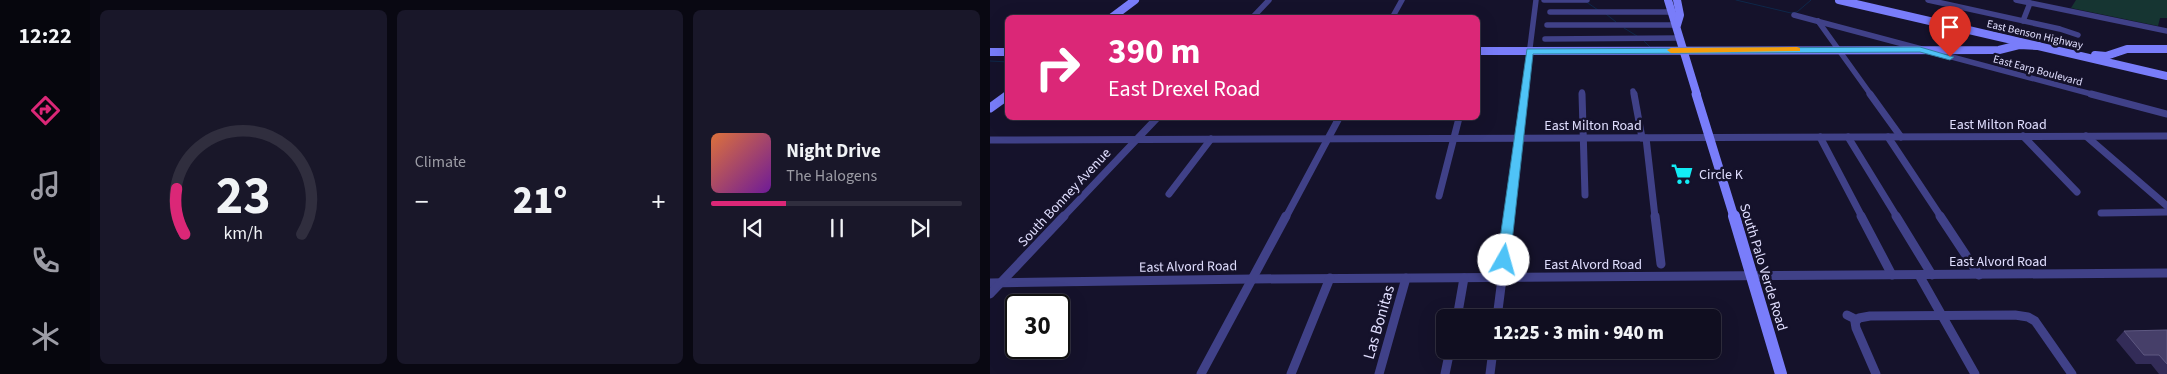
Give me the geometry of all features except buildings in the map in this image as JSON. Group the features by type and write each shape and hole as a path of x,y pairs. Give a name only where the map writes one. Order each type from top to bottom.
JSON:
{"main road":[{"path":"1115,15 1135,0"},
{"name":"South Palo Verde Road","path":"1668,0 1671,12 1678,25 1680,38 1709,138 1753,276 1781,374"},
{"name":"South Palo Verde Road","path":"1677,0 1680,15 1678,25"},
{"name":"East Benson Highway","path":"1839,0 2167,72"},
{"name":"East Benson Highway","path":"1854,0 2167,76"},
{"path":"1991,50 2000,46 2007,37"},
{"path":"1480,51 1991,50 2020,45 2038,46"},
{"path":"2092,55 2106,56 2128,49 2167,49"},
{"path":"990,52 1005,52"},
{"path":"2114,52 2124,62"},
{"path":"990,108 1005,97"}],"street":[{"path":"1255,15 1269,0"},
{"path":"1394,15 1402,0"},
{"path":"1498,309 1536,0"},
{"path":"1544,0 1587,0"},
{"path":"1928,0 2078,35"},
{"path":"2016,0 2167,31"},
{"path":"2023,21 2030,3"},
{"path":"1550,12 1671,12"},
{"name":"East Earp Boulevard","path":"1794,16 2167,114"},
{"path":"1818,21 1837,50 1901,136"},
{"path":"1547,25 1678,25"},
{"path":"1545,39 1680,38"},
{"path":"1633,91 1644,138 1660,264"},
{"path":"1582,92 1585,195"},
{"name":"South Bonney Avenue","path":"990,294 1155,120"},
{"path":"1201,374 1338,120"},
{"path":"1439,196 1458,120"},
{"path":"2023,136 2077,192"},
{"path":"2086,136 2167,206"},
{"name":"East Milton Road","path":"990,140 2167,136"},
{"path":"1820,137 1892,275"},
{"path":"1848,137 1932,275"},
{"path":"1888,137 1979,275"},
{"path":"1169,194 1211,139"},
{"path":"2101,213 2167,212"},
{"name":"East Alvord Road","path":"990,283 1330,278 2167,273"},
{"path":"1919,275 1975,374"},
{"path":"1291,374 1330,278"},
{"name":"Las Bonitas","path":"1378,374 1406,278"},
{"path":"1459,309 1464,278"},
{"path":"1847,316 1857,320 1870,316 2031,315 2072,374"},
{"path":"1857,320 1856,328 1876,374"},
{"path":"1446,374 1448,359"},
{"path":"1490,374 1492,359"}],"green space":[{"path":"2076,0 2167,0 2167,18 2160,18 2158,26 2071,8"}],"waterway":[{"path":"1736,0 1791,13 1797,12 1811,0"},
{"path":"1585,1 1598,10"},
{"path":"1606,14 1616,22"},
{"path":"1624,28 1637,36"},
{"path":"1643,40 1650,47"},
{"path":"990,61 1005,62"}],"slow traffic":[{"path":"1671,50 1797,50"}],"place":[{"name":"Circle K","path":"1682,174"}],"route":[{"path":"1504,260 1530,51 1920,50 1950,57"}]}
